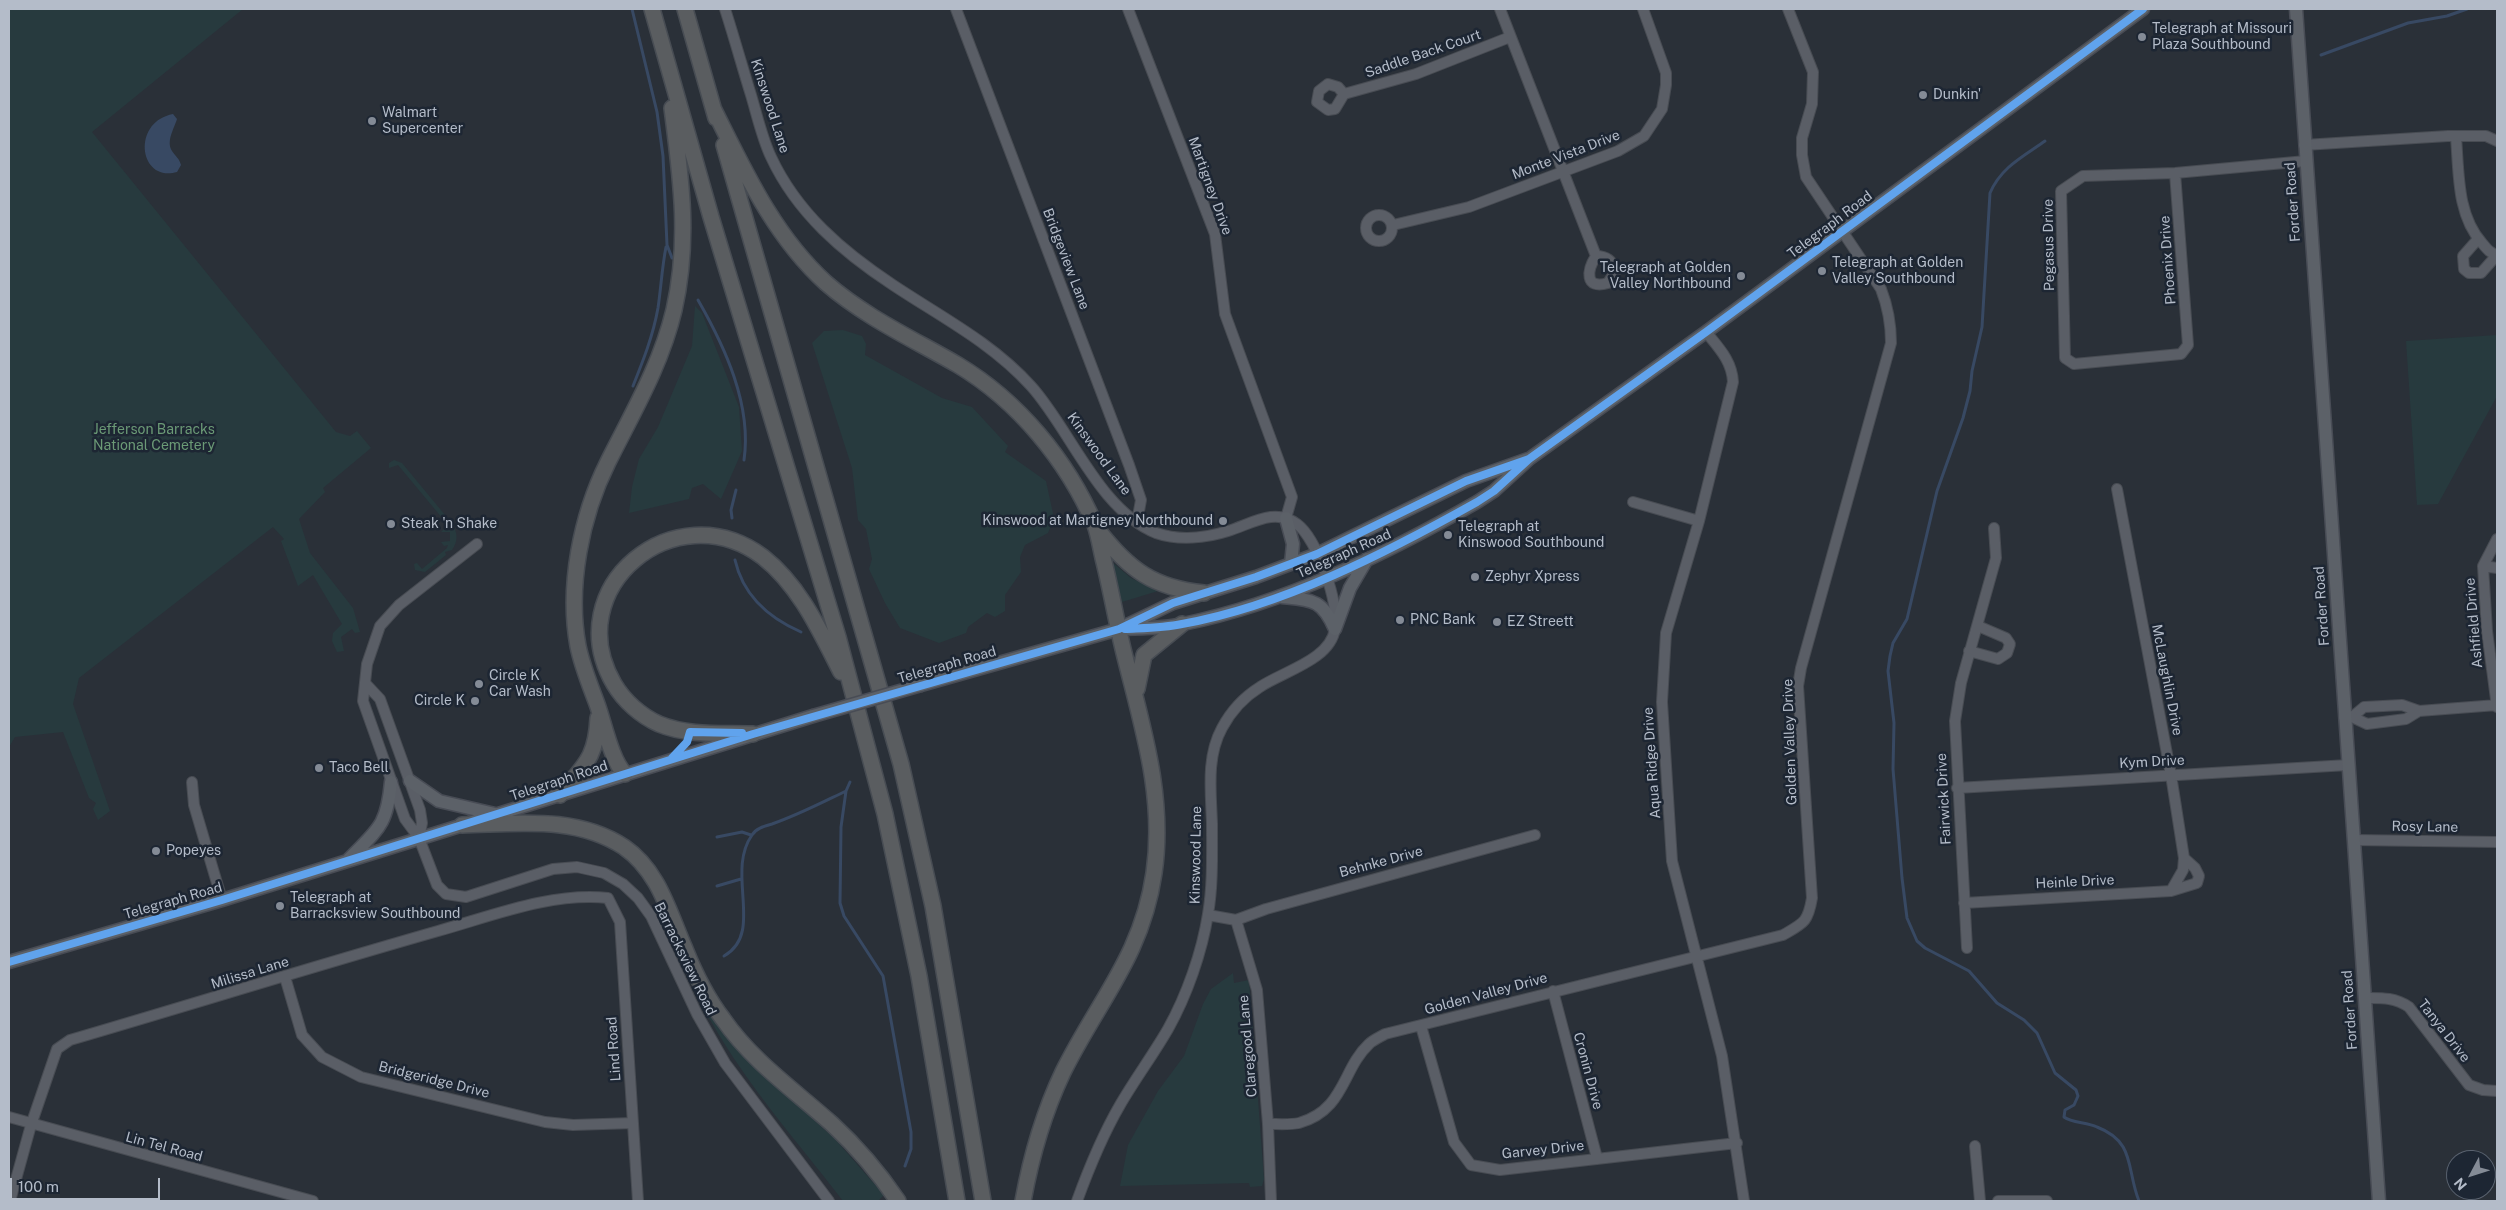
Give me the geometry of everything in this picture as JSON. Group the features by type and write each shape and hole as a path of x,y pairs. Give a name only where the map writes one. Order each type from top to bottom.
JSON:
{"highway":[{"path":"652,9 854,698 884,814 909,922 957,1201"},
{"path":"685,9 901,764 933,906 983,1201"},
{"path":"625,774 615,758 578,646 575,595 581,548 592,503 607,464 658,361 674,311 682,256 684,196 666,59"},
{"path":"714,110 762,204 803,259 826,283 852,303 978,378 1011,405 1050,449 1073,485 1096,527 1122,559 1143,575 1183,591 1204,593"},
{"path":"1023,1201 1037,1142 1062,1074 1124,968 1141,926 1151,889 1157,844 1156,796 1148,744 1096,527"},
{"path":"753,734 690,732 658,723 627,701 609,675 601,649 600,632 604,606 614,583 622,572 650,548 678,537 708,535 732,540 763,558 781,574 801,599 854,698"},
{"path":"1136,695 1144,655 1182,624"},
{"path":"560,795 593,752 597,739 599,709"},
{"path":"462,825 565,824 603,835 626,848 646,869 661,890 694,969 722,1019 752,1054 853,1144 898,1201"}],"main road":[{"name":"Telegraph Road","path":"1119,629 1182,624 1277,597 1367,559 1477,502 1494,491 1529,459 1706,332 2144,9"},
{"name":"Forder Road","path":"2296,9 2304,145 2348,717 2348,765 2379,1201"},
{"name":"Telegraph Road","path":"9,962 222,900 813,716 1119,629 1173,603 1317,554 1466,481 1529,459"},
{"path":"1286,518 1293,544 1291,564"},
{"path":"1335,629 1350,588 1367,559"},
{"path":"1277,597 1316,602 1330,616 1335,629"},
{"path":"410,781 439,801 498,814"},
{"path":"347,861 384,821 389,808 391,782"}],"street":[{"name":"Kinswood Lane","path":"726,9 770,155 787,186 807,213 831,239 854,258 972,335 1016,370 1049,408 1106,492 1137,522 1156,532 1194,538 1228,531 1270,516 1286,518"},
{"name":"Bridgeview Lane","path":"956,9 1130,465 1141,500 1137,522"},
{"name":"Martigney Drive","path":"1128,9 1215,234 1225,314 1292,497 1286,518"},
{"path":"1500,9 1596,256"},
{"name":"Monte Vista Drive","path":"1393,225 1469,207 1618,151 1644,136 1662,109 1666,73 1644,9"},
{"name":"Golden Valley Drive","path":"1268,1124 1297,1124 1314,1116 1330,1104 1340,1092 1369,1043 1385,1034 1783,935 1800,926 1809,915 1812,898 1798,686 1801,668 1891,343 1888,306 1881,289 1806,177 1802,155 1802,138 1812,104 1812,72 1788,9"},
{"name":"Saddle Back Court","path":"1344,94 1416,74 1510,37"},
{"path":"2304,145 2448,136 2486,136 2497,141"},
{"path":"2456,137 2463,210 2472,232 2492,253 2497,255 2481,273 2468,273 2464,269 2463,256 2478,239"},
{"name":"Pegasus Drive","path":"2188,345 2181,354 2074,364 2065,358 2061,191 2083,176 2175,174 2306,161"},
{"name":"Phoenix Drive","path":"2175,174 2188,345"},
{"name":"Aqua Ridge Drive","path":"1706,332 1728,360 1733,371 1733,382 1698,521 1666,633 1662,702 1672,861 1722,1056 1737,1144 1744,1201"},
{"name":"McLaughlin Drive","path":"2117,490 2184,858 2179,876 2171,890"},
{"path":"1633,502 1698,521"},
{"path":"1286,518 1304,530 1317,554 1336,610 1335,629"},
{"name":"Fairwick Drive","path":"1967,948 1957,788 1955,721 1969,650 1978,626 1996,558 1994,528"},
{"name":"Ashfield Drive","path":"2497,539 2483,566 2487,631 2497,706"},
{"name":"Barracksview Road","path":"477,544 399,605 380,626 367,664 363,701 404,819 420,838 437,885 452,896 466,897 553,869 577,867 604,873 630,890 650,916 696,1014 720,1055 829,1201"},
{"path":"2483,566 2497,568"},
{"path":"1969,650 1998,659 2007,653 2010,644 2006,638 1978,626"},
{"name":"Kinswood Lane","path":"1077,1201 1091,1162 1117,1110 1170,1026 1193,969 1208,915 1211,880 1211,772 1215,745 1220,731 1229,716 1250,694 1321,652 1329,644 1335,629"},
{"name":"Barracksview Road","path":"365,683 380,699 410,781 420,810 422,823 420,838"},
{"path":"2348,717 2364,707 2402,705 2420,710 2497,706"},
{"path":"2348,717 2368,724 2406,719 2420,710"},
{"name":"Kym Drive","path":"1957,788 2348,765"},
{"path":"192,782 194,805 222,900"},
{"name":"Behnke Drive","path":"1236,920 1275,906 1535,835"},
{"name":"Rosy Lane","path":"2353,840 2497,842"},
{"name":"Heinle Drive","path":"1964,903 2171,890 2197,883 2199,876 2184,858"},
{"name":"Milissa Lane","path":"10,1201 31,1125 56,1049 70,1040 353,955 517,910 571,897 608,898"},
{"name":"Lind Road","path":"608,898 620,922 638,1201"},
{"path":"1208,915 1236,920"},
{"name":"Claregood Lane","path":"1236,920 1257,990 1268,1124 1271,1201"},
{"name":"Bridgeridge Drive","path":"285,976 302,1035 322,1057 361,1077 545,1122 573,1125 633,1123"},
{"name":"Cronin Drive","path":"1553,991 1598,1158"},
{"name":"Tanya Drive","path":"2365,998 2386,998 2400,1001 2409,1006 2469,1085 2483,1090 2497,1091"},
{"name":"Garvey Drive","path":"1422,1026 1454,1142 1471,1165 1500,1170 1737,1144"},
{"name":"Lin Tel Road","path":"9,1118 313,1201"},
{"path":"1975,1146 1980,1201"},
{"path":"1998,1201 2047,1201"}],"green space":[{"name":"Jefferson Barracks National Cemetery","path":"9,9 243,9 92,132 336,432 350,436 357,431 371,448 323,488 325,492 299,519 310,553 353,608 360,632 355,633 352,629 341,637 344,651 337,652 332,641 333,633 342,624 313,575 298,586 281,541 284,539 273,527 79,678 73,704 110,811 98,820 93,809 96,803 89,798 63,732 15,737 9,747"},
{"path":"695,306 702,313 739,407 742,451 721,499 703,484 692,488 689,499 629,513 632,487 639,459 658,427 692,346"},
{"path":"843,330 862,336 866,344 865,355 942,398 972,407 1008,446 1005,452 1046,481 1054,518 1048,533 1025,545 1020,557 1021,572 1005,595 1005,611 995,617 987,613 968,627 966,633 939,643 900,628 885,603 869,569 872,559 866,529 858,520 852,468 812,343 824,331"},
{"path":"2497,335 2497,396 2438,504 2417,505 2406,341"},
{"path":"394,460 402,463 450,521 449,525 452,524 455,531 456,540 452,550 445,552 446,555 425,572 415,570 414,564 417,563 422,569 447,548 448,545 444,546 441,542 450,541 450,532 441,532 448,525 398,465 389,468 389,463"},
{"path":"1112,562 1131,578 1158,591 1122,602"},
{"path":"1233,973 1234,983 1249,980 1264,1179 1262,1186 1250,1187 1249,1183 1120,1186 1128,1145 1158,1091 1184,1056 1203,1004 1211,989"},
{"path":"695,990 720,1029 743,1056 835,1139 884,1195 878,1201 843,1201 744,1073 710,1019"}],"water":[{"path":"173,114 177,119 170,139 170,147 181,165 177,172 164,173 154,169 148,161 145,150 146,139 151,128 160,119"}],"waterway":[{"path":"632,9 657,112 663,156 667,245 672,258"},
{"path":"2321,55 2408,23 2447,16 2467,9"},
{"path":"2045,141 2007,169 2000,176 1990,193 1982,327 1972,371 1970,391 1963,418 1937,491 1907,619 1893,643 1890,656 1888,671 1894,723 1893,769 1902,878 1907,918 1917,941 1925,948 1969,971 1997,1003 2024,1020 2037,1033 2055,1073 2076,1090 2078,1096 2074,1105 2065,1110 2064,1117 2097,1127 2118,1140 2128,1158 2139,1201"},
{"path":"633,386 656,318 666,247"},
{"path":"698,300 718,337 734,377 744,418 744,460"},
{"path":"732,518 731,510 736,490"},
{"path":"735,560 744,584 759,604 778,620 801,632"},
{"path":"724,956 736,946 742,933 744,918 742,867 745,850 752,835 761,828 800,813 846,791 850,782"},
{"path":"846,791 841,827 840,903 844,916 883,976 911,1132 911,1149 905,1166"},
{"path":"717,837 742,832 751,835"},
{"path":"717,886 741,879"}],"cycle path":[{"path":"1125,629 1154,628 1220,616 1296,591 1408,540 1477,502 1494,491 1529,459 1706,332 2143,9"},
{"path":"9,962 222,900 753,734 1119,629 1173,603 1256,577 1317,554 1466,481 1529,459"},
{"path":"672,758 687,742 690,732 742,733"}],"place":[{"name":"Telegraph at Missouri Plaza Southbound","path":"2142,37"},
{"name":"Dunkin'","path":"1923,95"},
{"name":"Walmart Supercenter","path":"372,121"},
{"name":"Telegraph at Golden Valley Southbound","path":"1822,271"},
{"name":"Telegraph at Golden Valley Northbound","path":"1741,276"},
{"name":"Kinswood at Martigney Northbound","path":"1223,521"},
{"name":"Steak 'n Shake","path":"391,524"},
{"name":"Telegraph at Kinswood Southbound","path":"1448,535"},
{"name":"Zephyr Xpress","path":"1475,577"},
{"name":"PNC Bank","path":"1400,620"},
{"name":"EZ Streett","path":"1497,622"},
{"name":"Circle K Car Wash","path":"479,684"},
{"name":"Circle K","path":"475,701"},
{"name":"Taco Bell","path":"319,768"},
{"name":"Popeyes","path":"156,851"},
{"name":"Telegraph at Barracksview Southbound","path":"280,906"}]}
